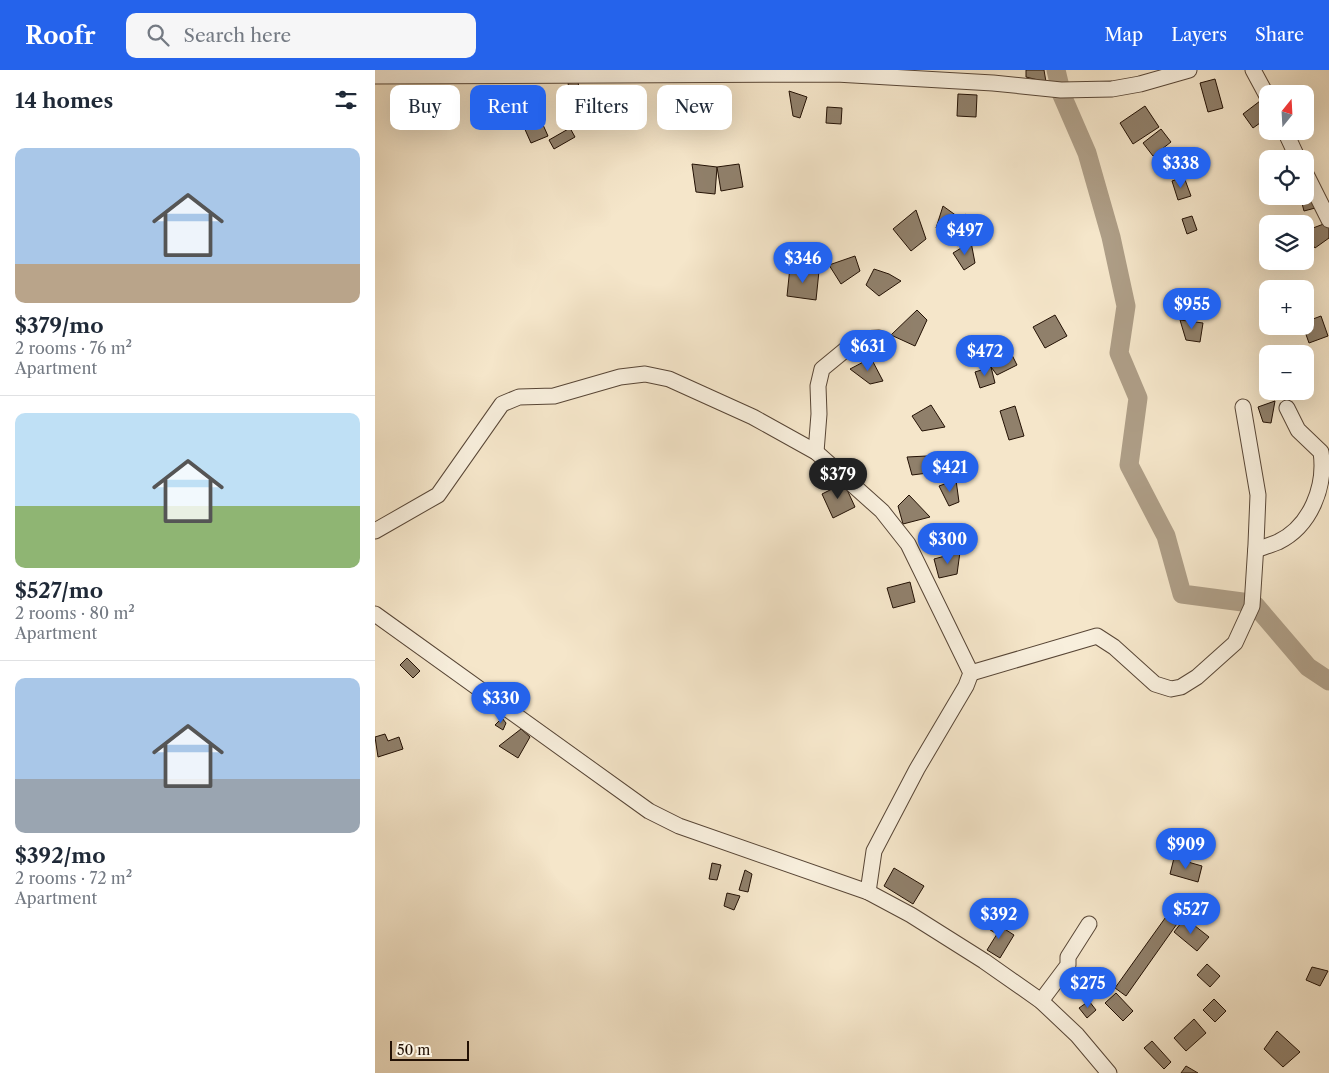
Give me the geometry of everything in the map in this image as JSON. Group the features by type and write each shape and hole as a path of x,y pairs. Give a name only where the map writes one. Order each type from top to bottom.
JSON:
{"street":[{"path":"375,76 836,74 993,83 1061,90 1112,89 1140,84 1189,70"},
{"path":"1253,70 1261,85"},
{"path":"1314,190 1329,220"},
{"path":"816,452 819,414 818,386 822,369 856,341 879,338"},
{"path":"375,531 438,495 502,404 519,397 554,396 620,377 645,374 669,379 753,416 816,452 882,511 908,544 971,673 966,686 917,769 874,851 868,892"},
{"path":"971,673 1097,636 1114,647 1155,684 1171,689 1181,687 1197,677 1235,643 1252,606 1258,495 1243,407"},
{"path":"1256,550 1279,542 1309,515 1323,476 1321,452 1298,430 1287,408"},
{"path":"375,614 649,811 679,826 868,892 976,956 1041,1001 1077,1035 1109,1073"},
{"path":"1041,1001 1068,965 1068,957 1089,924"}],"building":[{"path":"1026,70 1044,70 1046,82 1026,77"},
{"path":"1215,79 1223,108 1208,112 1200,83"},
{"path":"578,82 578,85 568,85 568,83"},
{"path":"789,91 807,97 800,118 793,116"},
{"path":"958,94 977,95 976,117 957,116"},
{"path":"1259,102 1259,124 1253,128 1243,114"},
{"path":"1145,106 1159,127 1133,144 1120,123"},
{"path":"827,107 842,108 841,124 826,123"},
{"path":"1161,129 1171,142 1153,156 1143,143"},
{"path":"525,130 545,130 548,136 531,143"},
{"path":"566,130 571,130 575,137 554,149 549,140"},
{"path":"1176,150 1180,164 1165,167 1162,153"},
{"path":"692,164 717,167 715,194 696,192"},
{"path":"739,164 743,187 721,191 717,167"},
{"path":"1184,177 1191,196 1178,200 1172,181"},
{"path":"1314,200 1319,207 1304,211 1302,205 1314,205"},
{"path":"943,206 961,219 958,246 936,228"},
{"path":"916,210 926,239 911,251 893,229"},
{"path":"965,214 980,226 977,240 959,236"},
{"path":"1192,216 1197,230 1187,234 1182,219"},
{"path":"1329,222 1329,238 1315,248 1314,247 1314,228"},
{"path":"971,242 975,263 964,270 953,253"},
{"path":"855,256 860,271 841,284 829,265"},
{"path":"790,267 819,271 816,300 787,296"},
{"path":"874,269 889,274 901,281 879,296 866,285"},
{"path":"917,310 927,320 915,346 891,335"},
{"path":"1055,315 1067,336 1045,348 1033,327"},
{"path":"1321,316 1328,336 1309,343 1306,335 1314,335 1314,319"},
{"path":"1180,320 1203,323 1200,342 1186,340"},
{"path":"1005,341 1017,365 997,375 991,367 985,350"},
{"path":"871,358 883,381 870,384 850,369"},
{"path":"991,367 995,383 980,388 975,372"},
{"path":"1275,401 1271,423 1263,422 1258,407"},
{"path":"931,405 945,427 922,431 912,416"},
{"path":"1015,406 1024,436 1009,440 1000,411"},
{"path":"927,456 928,473 912,475 907,457"},
{"path":"956,480 959,502 949,506 939,486"},
{"path":"844,483 855,507 833,518 822,494"},
{"path":"909,495 930,517 903,524 898,506"},
{"path":"960,552 957,574 939,578 934,559"},
{"path":"910,582 915,602 893,608 887,588"},
{"path":"407,658 420,671 413,678 400,665"},
{"path":"502,718 506,723 503,730 495,725"},
{"path":"521,729 530,737 518,758 499,746"},
{"path":"385,734 388,741 399,737 403,749 378,757 375,737"},
{"path":"1174,858 1202,866 1198,882 1170,874"},
{"path":"712,863 721,865 717,880 709,879"},
{"path":"894,868 924,886 913,904 884,886"},
{"path":"745,870 752,874 748,892 739,890"},
{"path":"727,893 740,896 734,910 724,906"},
{"path":"1168,914 1179,921 1126,996 1115,988"},
{"path":"1185,918 1209,937 1197,951 1174,932"},
{"path":"992,921 1014,935 1000,958 987,950 997,934 987,928"},
{"path":"1207,964 1220,976 1210,987 1197,975"},
{"path":"1312,967 1328,971 1320,986 1306,980"},
{"path":"1116,993 1133,1011 1123,1021 1105,1003"},
{"path":"1214,999 1226,1011 1215,1022 1203,1010"},
{"path":"1089,1001 1096,1010 1087,1018 1079,1008"},
{"path":"1194,1019 1206,1033 1186,1051 1174,1038"},
{"path":"1277,1031 1300,1052 1283,1067 1264,1049"},
{"path":"1152,1041 1171,1062 1164,1069 1144,1048"},
{"path":"1186,1066 1198,1073 1181,1073"}],"waterway":[{"path":"1056,70 1060,87"},
{"path":"1061,93 1087,153 1111,237 1126,306 1119,353 1138,398 1129,465 1166,536 1182,594 1250,603"},
{"path":"1255,605 1308,667 1329,681"}]}
